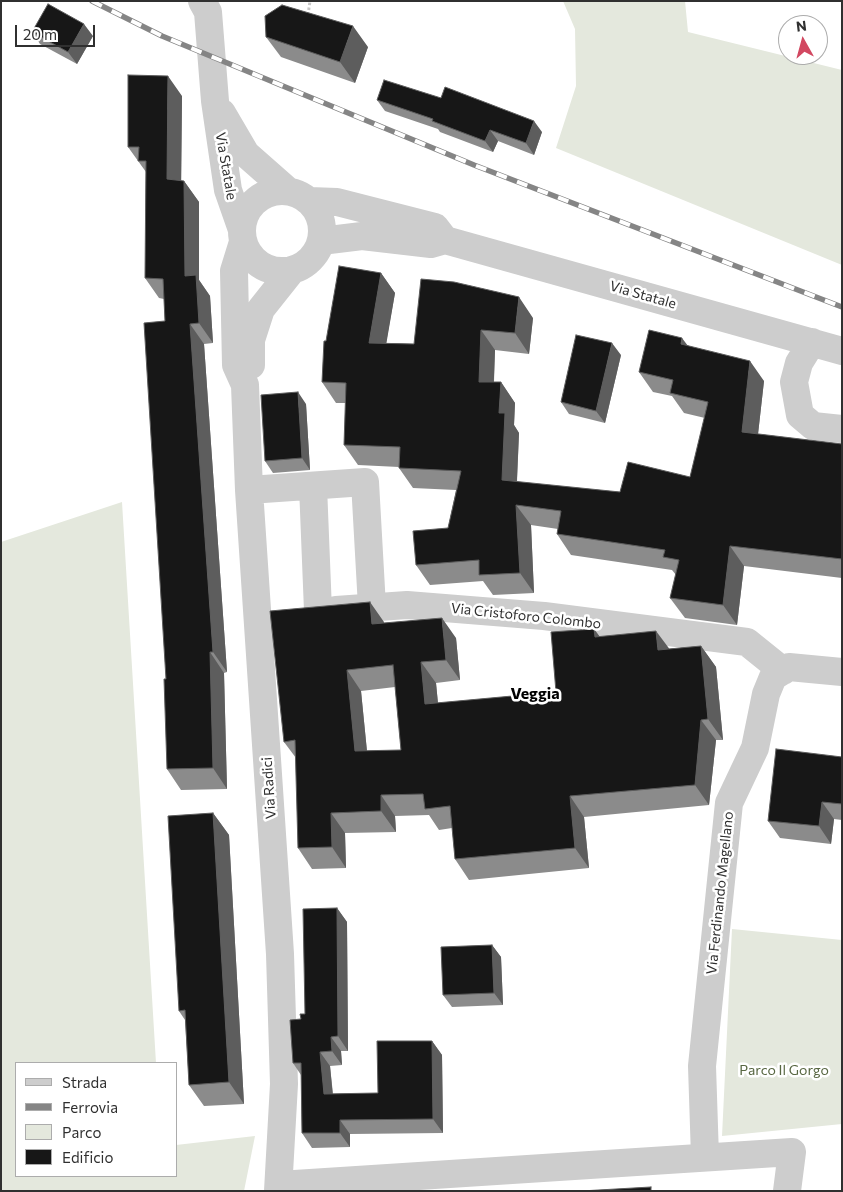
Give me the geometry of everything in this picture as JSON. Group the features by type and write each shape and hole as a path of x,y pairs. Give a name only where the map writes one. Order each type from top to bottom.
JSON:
{"street":[{"name":"Via Statale","path":"207,5 215,102 228,190 242,236 248,254 257,262 268,269 292,270"},
{"name":"Via Statale","path":"215,102 246,154 316,209 322,230 321,241 362,236 431,244 445,240 842,351"},
{"name":"Via Statale","path":"242,236 244,217 251,205 262,196 274,191 337,202 435,227 445,240"},
{"path":"242,236 234,271 236,365 245,385"},
{"path":"245,385 251,365 251,340 261,309 292,270 302,266 311,259 321,241"},
{"path":"812,342 799,363 794,382 800,415 813,426 842,429"},
{"name":"Via Radici","path":"245,385 249,490 276,615 280,954 284,1084 279,1188"},
{"path":"249,490 365,482 372,607"},
{"path":"313,486 318,611"},
{"name":"Via Cristoforo Colombo","path":"276,615 407,605 534,616 747,642 783,671"},
{"path":"783,671 789,667 842,672"},
{"name":"Via Ferdinando Magellano","path":"705,1157 702,1066 729,803 755,748 766,694 773,677 783,671"},
{"path":"279,1188 792,1152 787,1191"}],"path":[{"path":"307,20 310,1"}],"green space":[{"path":"563,1 685,1 688,32 778,54 778,65 822,65 842,70 842,265 556,148 576,86 575,29"},
{"path":"122,502 156,1062 15,1062 15,1177 178,1177 178,1145 255,1136 244,1191 1,1191 1,542"},
{"name":"Parco Il Gorgo","path":"732,929 842,940 842,1124 722,1136"}],"building":[{"path":"48,4 84,24 68,52 32,32"},
{"path":"282,5 353,26 340,62 266,37 265,16"},
{"path":"128,75 168,76 167,179 184,181 185,276 196,275 199,323 190,324 213,652 210,652 213,768 167,769 164,679 166,679 144,323 165,321 163,279 145,278 146,161 138,161 139,147 128,147"},
{"path":"384,80 441,98 445,87 534,121 526,143 490,130 485,141 432,121 433,119 377,100"},
{"path":"339,266 381,273 369,343 414,344 421,279 454,282 519,297 515,333 481,330 479,382 501,382 499,413 505,413 502,480 620,492 628,462 690,477 708,402 670,393 673,380 639,372 649,330 682,338 681,344 750,361 742,432 842,444 842,559 730,546 723,605 670,598 679,560 663,557 665,550 557,534 561,511 516,505 520,573 479,575 479,560 416,565 413,531 448,528 461,471 399,468 400,447 344,445 346,383 322,382 324,341 326,341"},
{"path":"576,335 612,343 596,411 561,402"},
{"path":"298,392 302,458 265,461 261,395"},
{"path":"370,602 372,624 442,618 446,660 421,662 425,704 556,692 551,632 594,629 595,637 656,631 658,650 701,646 708,719 701,720 695,785 570,796 575,848 455,859 450,806 425,809 423,794 381,795 381,811 331,813 332,847 298,848 295,740 284,742 270,611","holes":["393,665 401,750 355,751 347,670"]},
{"path":"776,749 842,757 842,804 822,802 819,826 768,821"},
{"path":"213,813 229,1082 189,1085 185,1010 179,1011 168,816"},
{"path":"337,908 338,1036 331,1037 332,1051 320,1052 324,1094 378,1093 377,1041 432,1041 433,1119 340,1120 340,1133 302,1133 301,1063 293,1063 290,1020 301,1019 300,1014 305,1014 303,909"},
{"path":"492,945 494,993 443,995 441,947"},
{"path":"651,1187 651,1191 581,1191"}],"railway":[{"path":"92,1 162,36 474,165 842,307"}],"district":[{"name":"Veggia","path":"535,694"}]}
